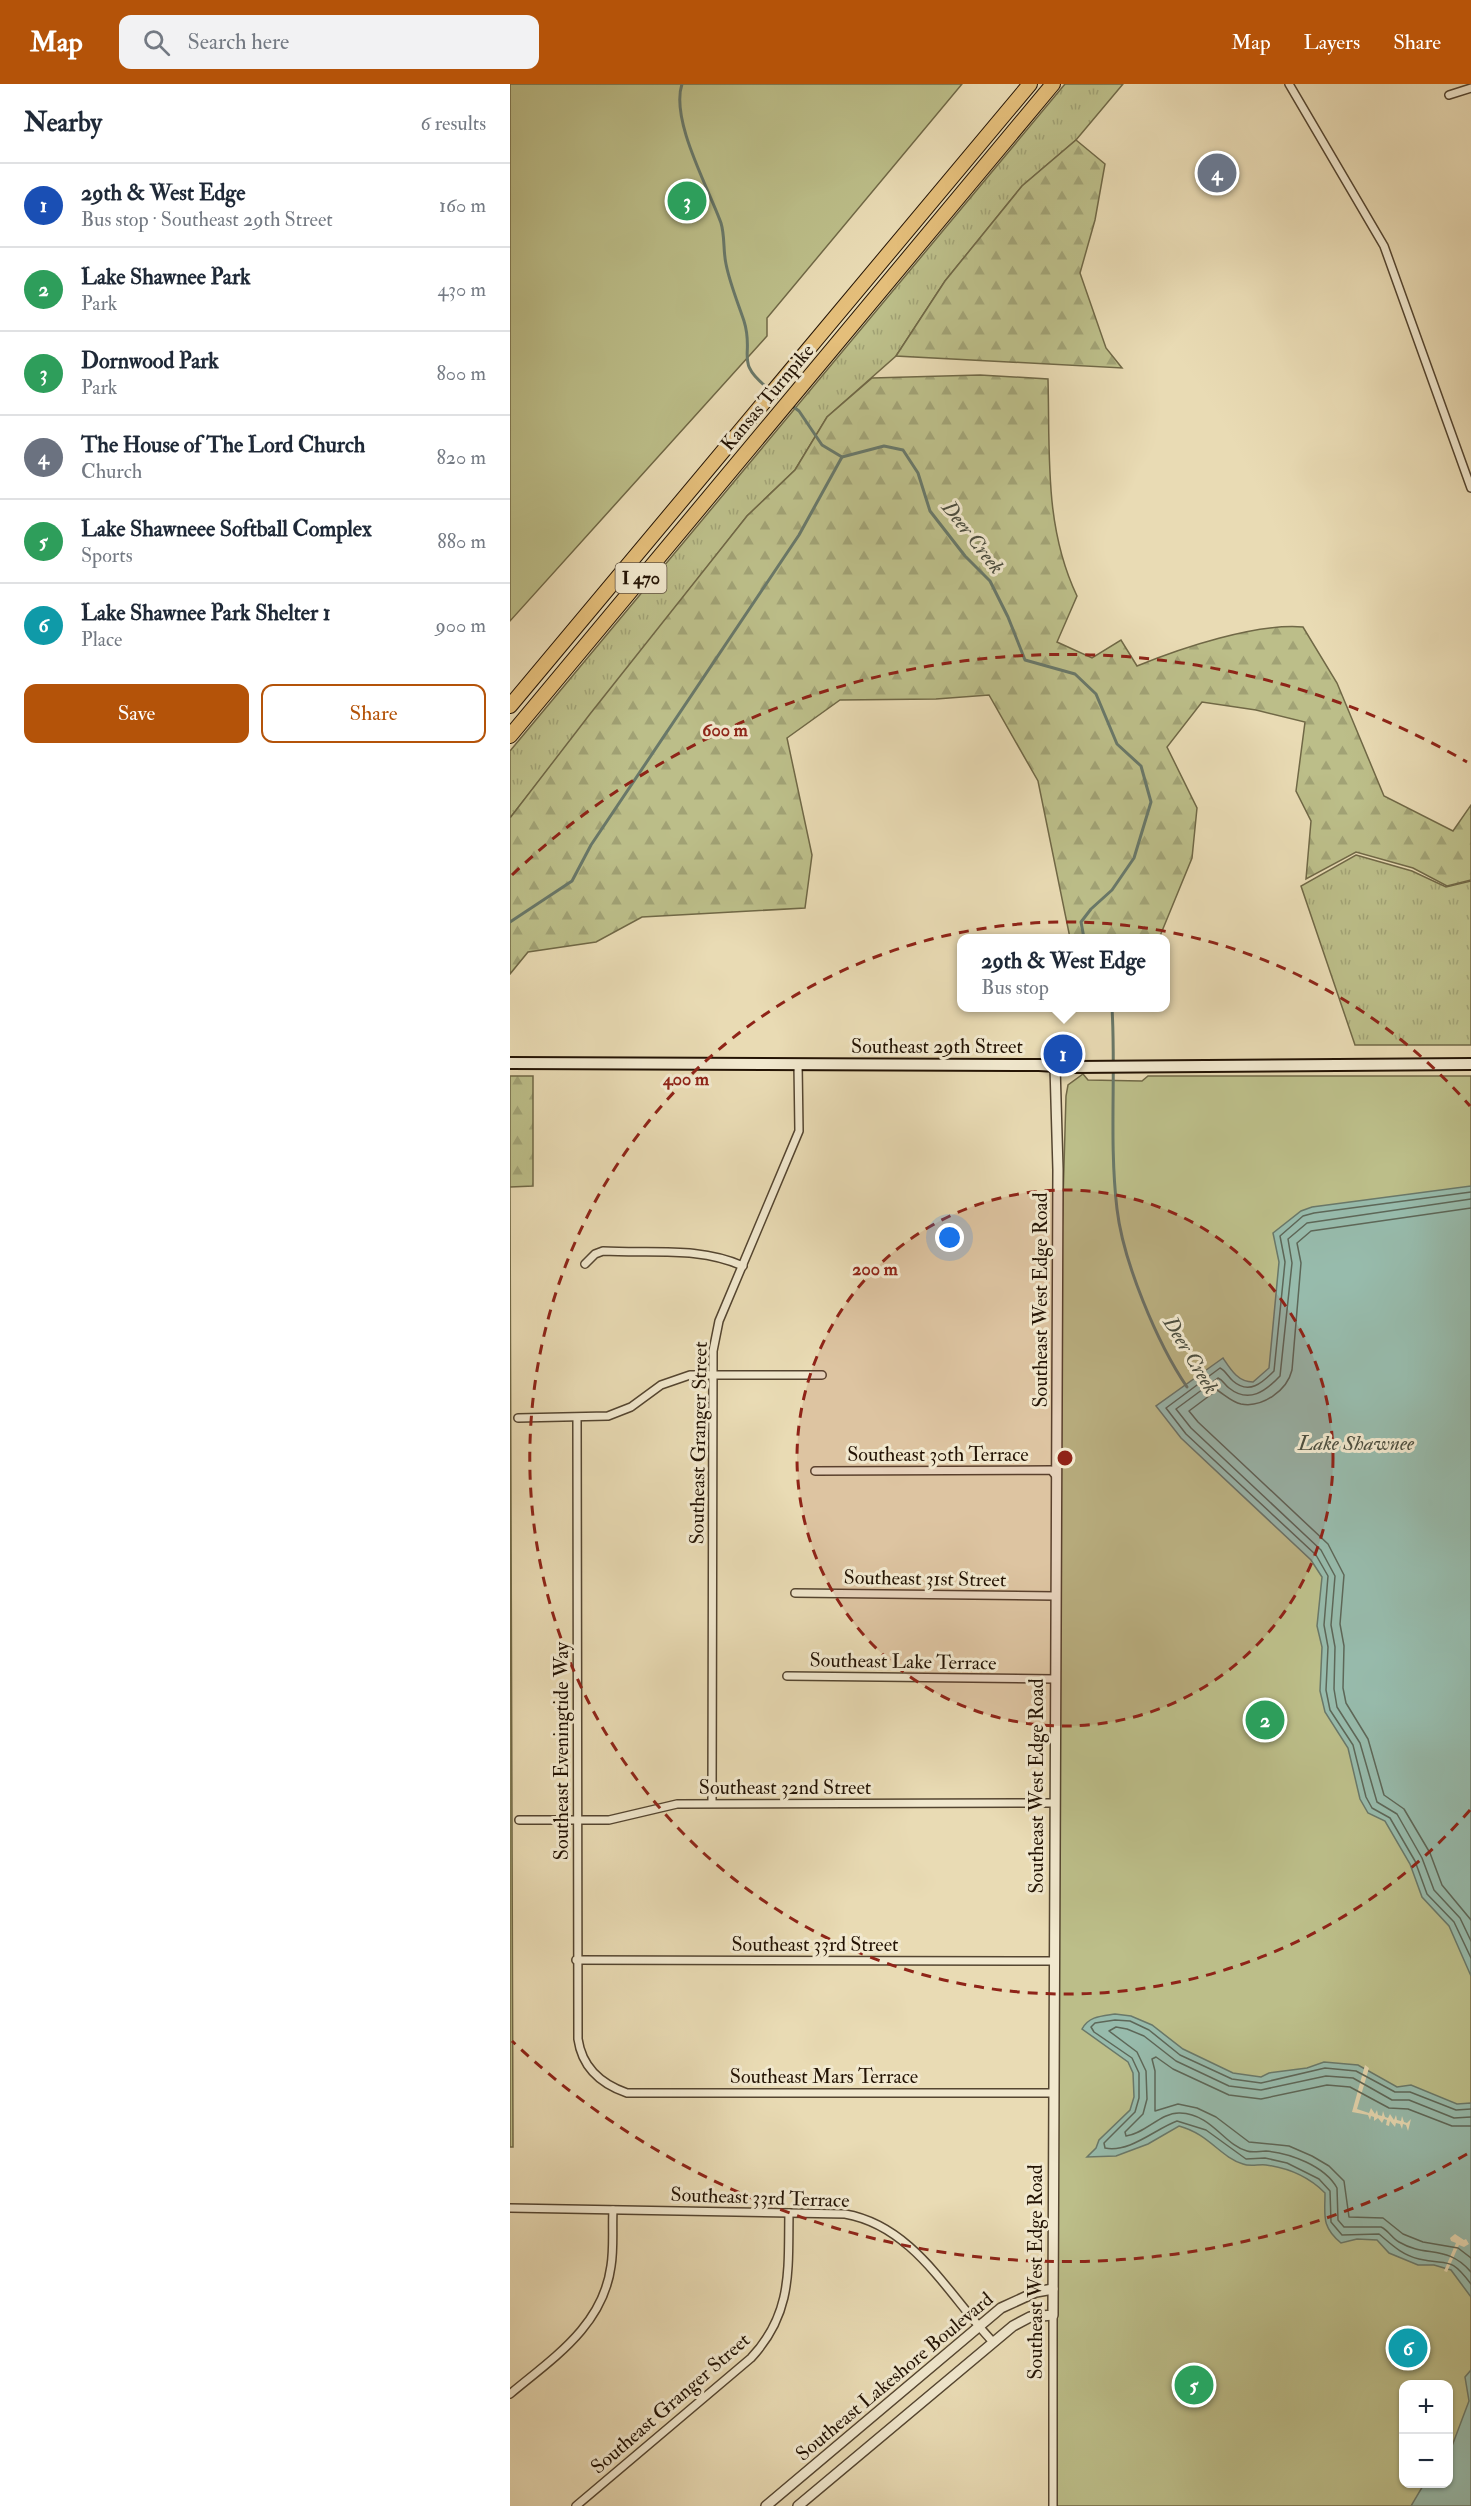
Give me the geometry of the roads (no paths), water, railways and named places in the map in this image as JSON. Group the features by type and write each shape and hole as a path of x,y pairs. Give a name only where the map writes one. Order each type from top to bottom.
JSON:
{"highway":[{"name":"Kansas Turnpike","path":"510,706 1030,84"},
{"name":"Kansas Turnpike","path":"510,735 1053,84"}],"main road":[{"name":"Southeast 29th Street","path":"510,1063 1089,1067 1471,1064"}],"street":[{"path":"1289,84 1384,246 1471,489"},
{"path":"1449,95 1466,87"},
{"name":"Southeast Granger Street","path":"712,1803 712,1351 719,1321 799,1131 798,1064"},
{"name":"Southeast West Edge Road","path":"1053,2506 1054,1679 1058,1170 1055,1066"},
{"path":"585,1264 595,1254 603,1251 690,1252 721,1257 743,1266"},
{"path":"518,1418 600,1418 620,1413 674,1379 712,1374 822,1375"},
{"name":"Southeast Eveningtide Way","path":"577,1418 576,1960 579,2045 587,2065 598,2078"},
{"name":"Southeast 30th Terrace","path":"815,1471 1051,1470 1057,1478"},
{"name":"Southeast 31st Street","path":"795,1593 1055,1596"},
{"name":"Southeast Lake Terrace","path":"787,1676 1054,1679"},
{"name":"Southeast 32nd Street","path":"519,1821 609,1820 667,1804 1054,1803"},
{"name":"Southeast 33rd Street","path":"576,1960 1054,1961"},
{"name":"Southeast Mars Terrace","path":"598,2078 627,2092 1053,2093"},
{"name":"Southeast 33rd Terrace","path":"510,2208 845,2214 870,2219 888,2228 908,2244 993,2342"},
{"path":"510,2394 580,2335 597,2311 611,2268 613,2210"},
{"name":"Southeast Granger Street","path":"576,2506 751,2358 769,2337 782,2310 787,2285 789,2213"},
{"name":"Southeast Lakeshore Boulevard","path":"766,2506 978,2326 1017,2300 1053,2289"},
{"name":"Southeast Lakeshore Boulevard","path":"798,2506 993,2342 1023,2320 1040,2314 1053,2315"}],"water":[{"name":"Lake Shawnee","path":"1471,1186 1471,1976 1449,1926 1422,1897 1410,1864 1385,1821 1368,1813 1360,1799 1348,1748 1325,1712 1320,1691 1322,1647 1317,1626 1322,1577 1311,1560 1181,1438 1156,1406 1223,1358 1235,1374 1243,1380 1253,1382 1269,1368 1279,1262 1273,1233 1301,1211 1312,1207"},
{"path":"1115,2014 1131,2016 1152,2025 1183,2049 1233,2073 1261,2077 1269,2073 1307,2068 1324,2062 1358,2065 1397,2087 1411,2085 1457,2104 1471,2103 1471,2297 1451,2270 1434,2265 1418,2265 1389,2253 1377,2240 1357,2239 1341,2243 1327,2226 1325,2193 1312,2182 1282,2168 1246,2165 1235,2161 1198,2134 1179,2126 1148,2144 1116,2156 1087,2157 1096,2148 1099,2140 1130,2110 1134,2097 1133,2073 1128,2062 1082,2029 1092,2019"},
{"path":"1471,2370 1471,2506 1411,2506 1422,2488 1453,2488 1453,2443 1469,2401 1465,2377"}],"waterway":[{"name":"Deer Creek","path":"682,84 681,116 692,154 721,223 725,259 747,333 748,364 751,371 769,389"},
{"name":"Deer Creek","path":"791,405 799,411 822,445 842,457 884,446 903,450 918,473 930,511 965,556 990,581 1008,617 1025,660 1075,674 1096,694 1117,744 1141,766 1151,802 1134,858 1112,890 1091,909 1081,922 1083,934"},
{"path":"510,922 572,881 591,845 799,535 842,457"},
{"name":"Deer Creek","path":"1112,1012 1113,1159 1121,1230 1134,1277 1153,1325 1187,1387"}],"place":[{"name":"The House of The Lord Church","path":"1217,173"},
{"name":"Dornwood Park","path":"687,201"},
{"name":"29th & West Edge","path":"1063,1054"},
{"name":"Lake Shawnee Park","path":"1265,1720"},
{"name":"Lake Shawnee Park Shelter 1","path":"1408,2348"},
{"name":"Lake Shawneee Softball Complex","path":"1194,2385"}]}
